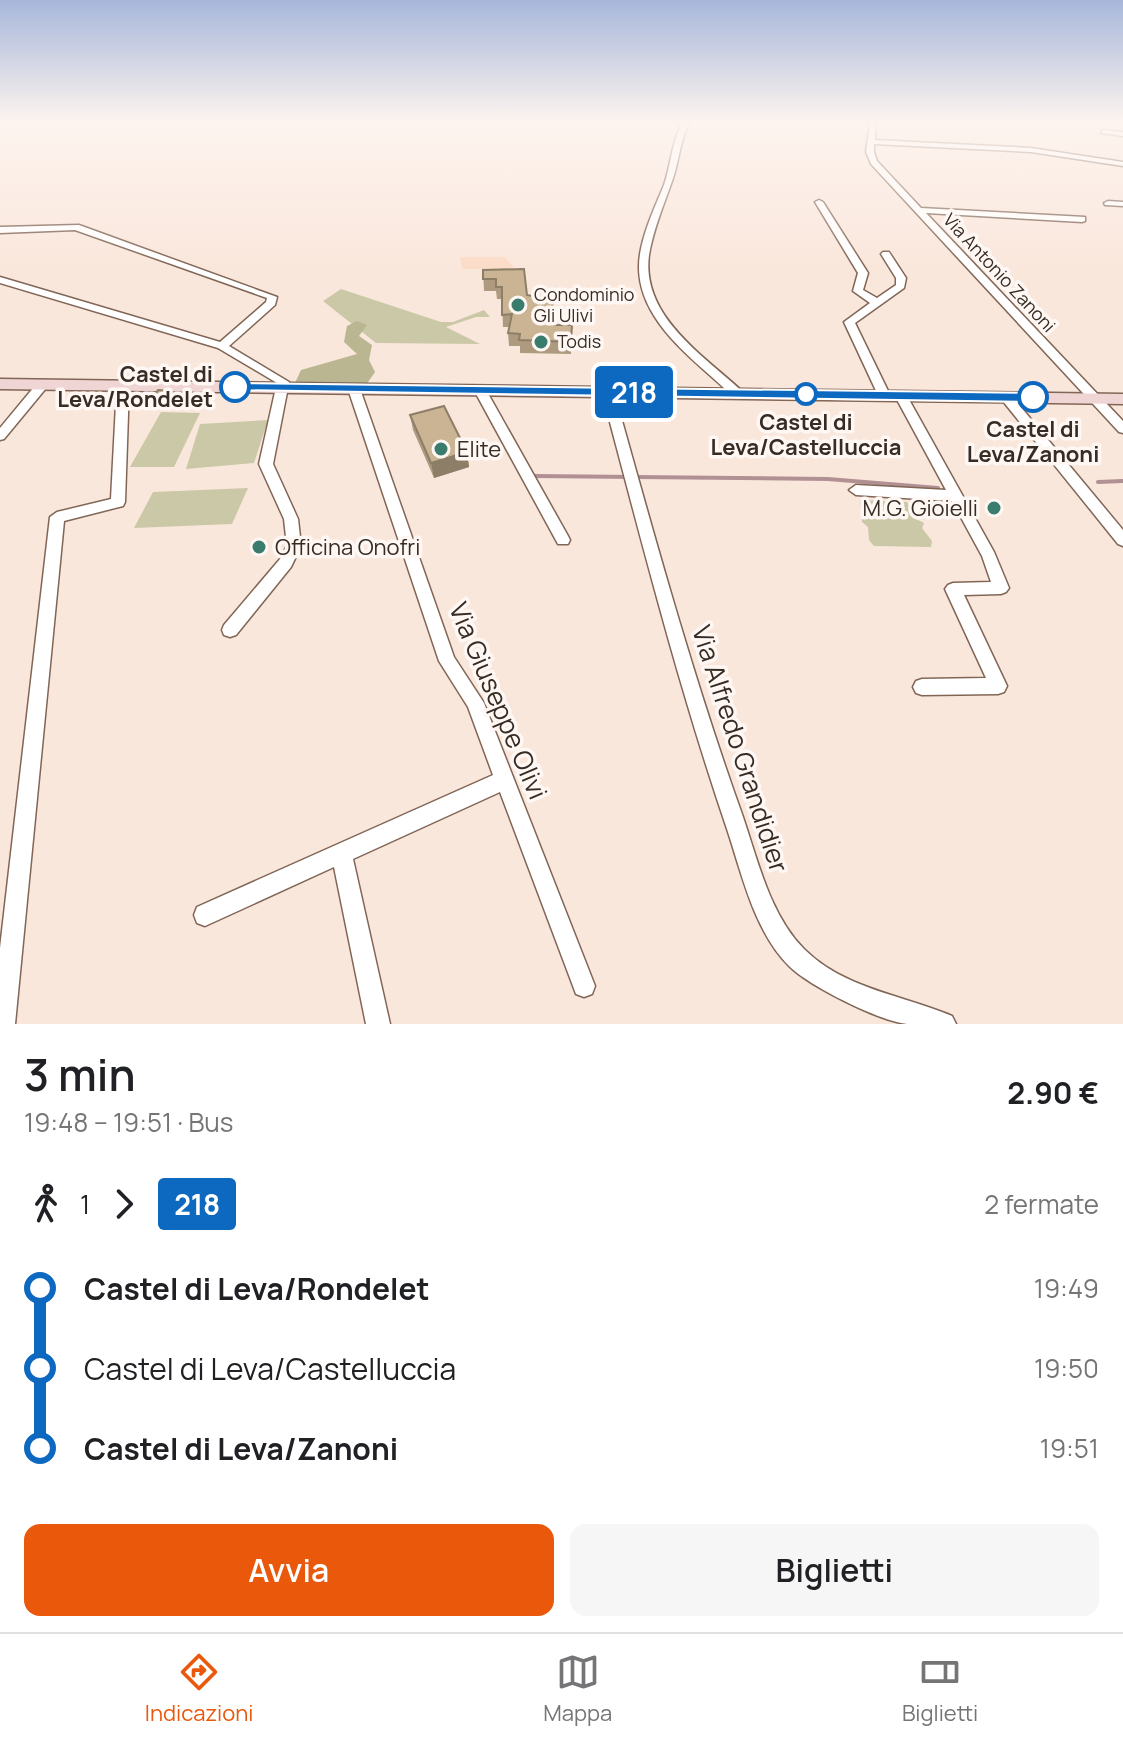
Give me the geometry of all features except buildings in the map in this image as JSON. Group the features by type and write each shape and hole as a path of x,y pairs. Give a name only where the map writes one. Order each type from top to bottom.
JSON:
{"street":[{"path":"671,171 646,236 641,266 652,305 663,324 738,394"},
{"name":"Via Antonio Zanoni","path":"883,171 1123,429"},
{"path":"819,202 862,271 858,291 877,303"},
{"path":"1108,203 1123,204"},
{"path":"918,210 1082,219"},
{"path":"0,230 75,226 272,297 271,303 222,346"},
{"path":"886,254 900,275 901,286 853,316 849,324 956,496 989,556 1001,588 953,589 998,686 922,687"},
{"path":"0,280 222,346 279,377 284,388 266,464 291,519 294,546 286,563 230,630"},
{"path":"0,384 1123,399"},
{"path":"0,436 43,384"},
{"path":"3,1024 57,517 118,502 123,385"},
{"name":"Via Giuseppe Olivi","path":"354,389 447,661 469,691 506,779 584,986"},
{"path":"480,390 563,540"},
{"name":"Via Alfredo Grandidier","path":"608,392 703,736 776,928 793,954 815,973 875,1001 944,1024"},
{"path":"1006,397 1123,540"},
{"path":"856,490 956,496"},
{"path":"205,915 506,779"},
{"path":"341,852 378,1024"}],"shaded area":[{"path":"460,257 505,257 515,269 462,269"},
{"path":"341,289 441,322 453,322 484,310 490,317 476,317 446,327 480,344 376,343 323,301"},
{"path":"357,321 367,325 359,336 372,345 369,360 375,372 366,385 295,383 301,370 357,354 344,342 347,326"},
{"path":"161,412 200,413 174,467 130,467"},
{"path":"268,420 254,463 186,469 200,424"},
{"path":"248,488 232,524 134,528 153,492"},
{"path":"860,500 907,502 916,519 924,523 922,528 932,541 931,547 874,546 869,540 868,527 862,522"}],"waterway":[{"path":"534,476 828,479 938,488"},
{"path":"1098,482 1123,481"}],"bus line":[{"name":"218","path":"235,387 1033,397"}],"place":[{"name":"Condominio Gli Ulivi","path":"518,305"},
{"name":"Todis","path":"541,342"},
{"name":"Castel di Leva/Rondelet","path":"235,387"},
{"name":"Castel di Leva/Castelluccia","path":"806,394"},
{"name":"Castel di Leva/Zanoni","path":"1033,397"},
{"name":"Elite","path":"441,449"},
{"name":"M.G. Gioielli","path":"994,508"},
{"name":"Officina Onofri","path":"259,547"}]}
